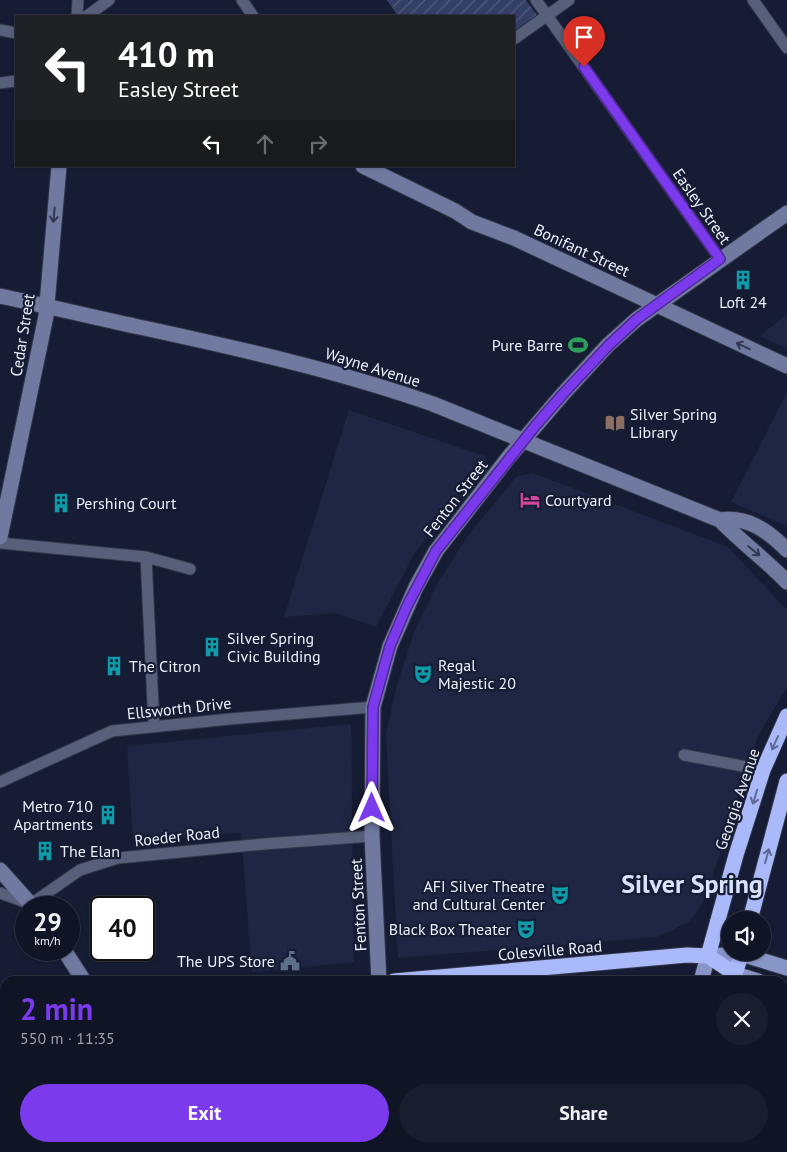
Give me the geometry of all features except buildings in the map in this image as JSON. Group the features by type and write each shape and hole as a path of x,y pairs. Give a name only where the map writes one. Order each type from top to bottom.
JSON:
{"highway":[{"name":"Georgia Avenue","path":"708,956 736,855 763,770 787,716"},
{"path":"752,911 787,781"},
{"name":"Colesville Road","path":"450,976 687,955 708,956"},
{"path":"708,956 732,976"},
{"path":"735,976 739,961"}],"main road":[{"name":"Colesville Road","path":"708,956 721,955"},
{"name":"Georgia Avenue","path":"702,976 708,956"},
{"name":"Colesville Road","path":"766,961 787,968"}],"street":[{"path":"77,15 78,0"},
{"path":"87,15 109,0"},
{"path":"242,0 252,15"},
{"name":"Easley Street","path":"536,0 720,259"},
{"path":"515,38 569,0"},
{"path":"753,0 787,48"},
{"path":"0,30 15,33"},
{"path":"0,83 15,81"},
{"name":"Cedar Street","path":"0,537 44,330 59,167"},
{"name":"Bonifant Street","path":"365,167 455,211 472,222 514,238 787,366"},
{"name":"Fenton Street","path":"379,976 372,836 373,707 390,646 407,606 436,551 524,440 562,395 608,346 637,319 787,213"},
{"name":"Wayne Avenue","path":"0,296 204,341 341,374 389,388 524,440 720,520 736,537 755,551 787,582"},
{"name":"Wayne Avenue","path":"720,520 731,518 747,521 771,536 787,550"},
{"path":"0,543 146,557 190,570"},
{"path":"146,557 154,726"},
{"name":"Ellsworth Drive","path":"0,782 112,731 373,707"},
{"path":"684,756 763,770"},
{"name":"Roeder Road","path":"46,896 80,870 118,858 372,836"},
{"path":"0,870 24,896"},
{"path":"0,893 15,899"},
{"path":"71,961 81,976"}],"shaded area":[{"path":"387,0 526,0 537,15 515,30 515,15 397,15"},
{"path":"787,314 787,349 760,336"},
{"path":"787,392 787,526 731,502"},
{"path":"349,410 487,457 414,554 376,627 335,613 284,617"},
{"path":"533,473 728,547 787,610 787,687 758,736 706,896 698,911 689,922 657,937 398,958 386,735 395,692 414,632 439,581 467,537 517,476"},
{"path":"351,724 354,962 252,972 241,833 133,840 127,746"}],"place":[{"name":"Loft 24","path":"743,280"},
{"name":"Pure Barre","path":"578,345"},
{"name":"Silver Spring Library","path":"615,423"},
{"name":"Courtyard","path":"530,500"},
{"name":"Pershing Court","path":"61,503"},
{"name":"Silver Spring Civic Building","path":"212,647"},
{"name":"The Citron","path":"114,666"},
{"name":"Regal Majestic 20","path":"423,674"},
{"name":"Metro 710 Apartments","path":"108,815"},
{"name":"The Elan","path":"45,851"},
{"name":"AFI Silver Theatre and Cultural Center","path":"560,895"},
{"name":"Black Box Theater","path":"526,929"},
{"name":"The UPS Store","path":"290,961"}],"district":[{"name":"Silver Spring","path":"692,884"}],"route":[{"path":"372,808 373,707 390,646 416,587 436,551 508,458 562,395 608,346 637,319 720,259 584,67"}]}
